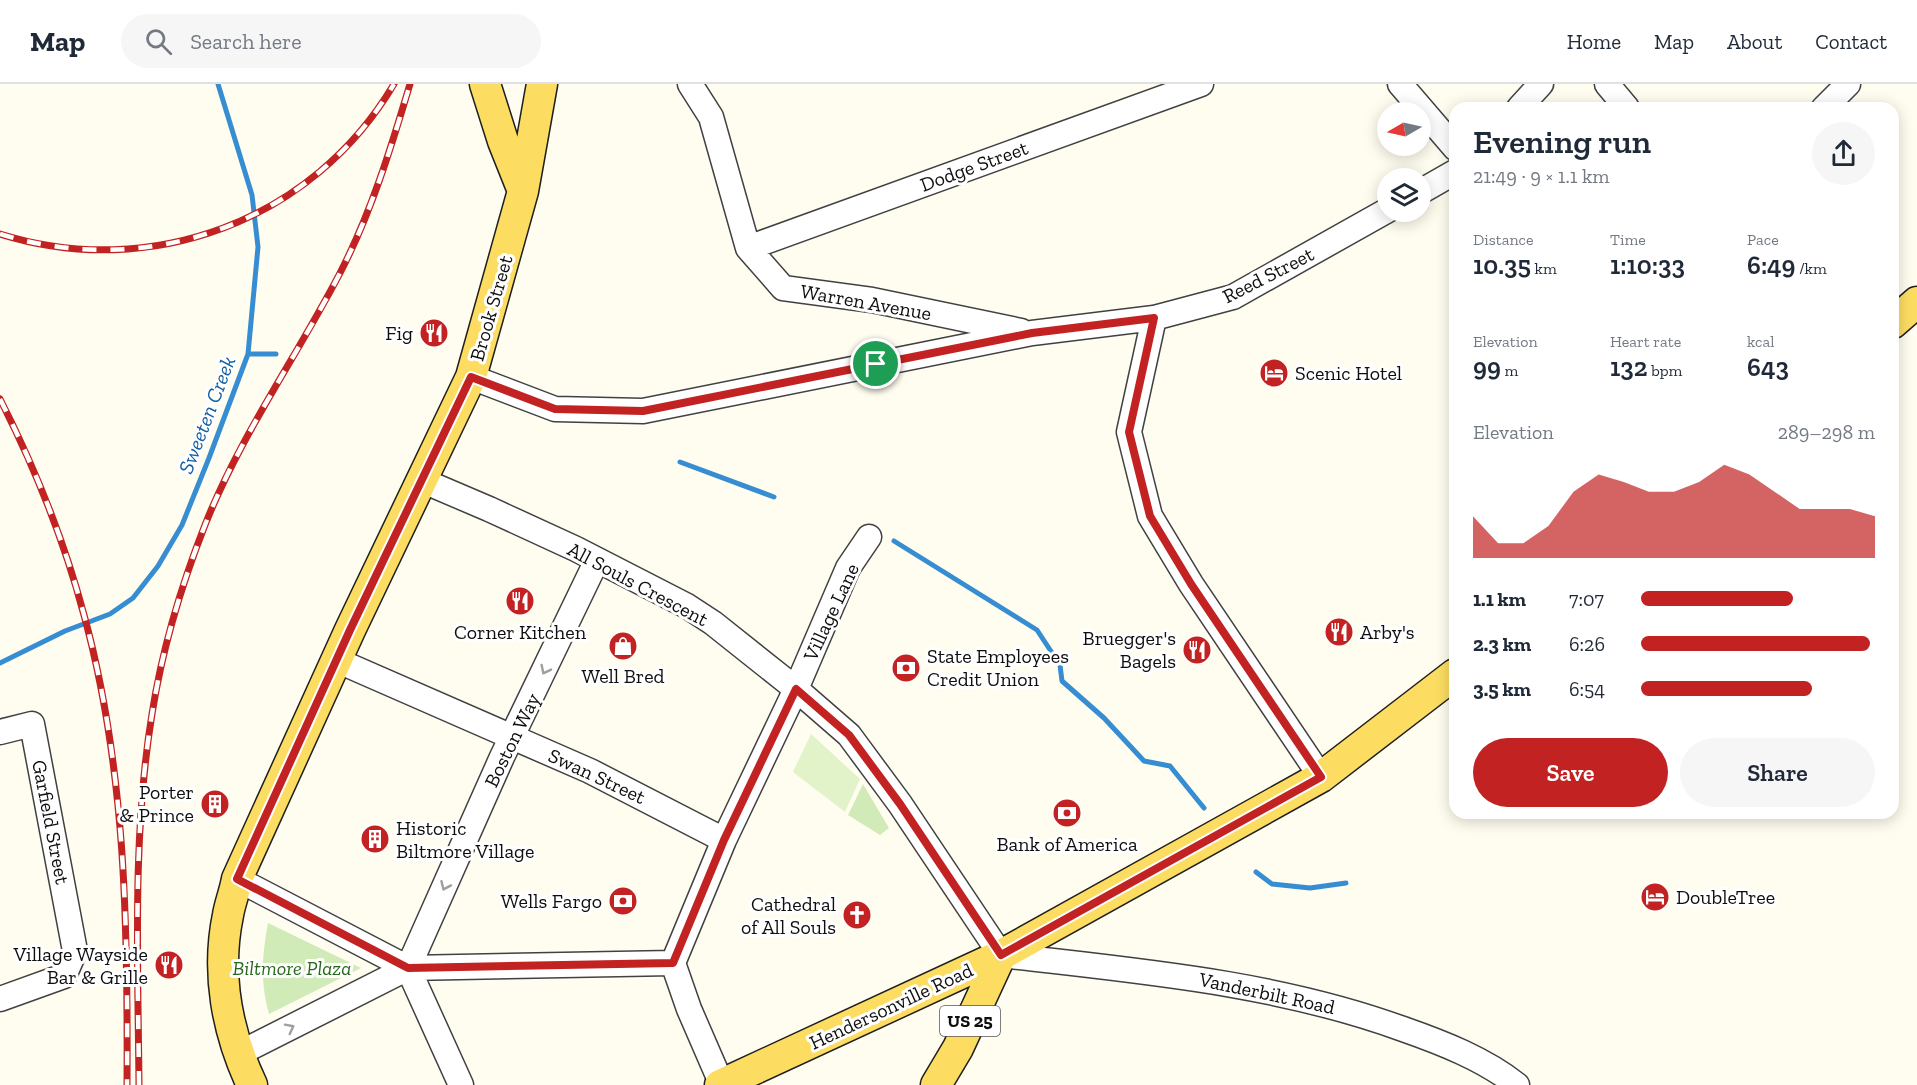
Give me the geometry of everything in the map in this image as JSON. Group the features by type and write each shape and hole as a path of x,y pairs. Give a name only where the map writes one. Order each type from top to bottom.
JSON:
{"main road":[{"path":"485,84 503,141 523,191"},
{"name":"Brook Street","path":"252,1085 238,1054 225,1004 223,955 228,916 237,879 336,660 471,377 523,191 542,84"},
{"path":"1899,318 1917,302"},
{"name":"Hendersonville Road","path":"721,1085 1001,955 1321,777 1449,679"},
{"name":"US 25","path":"936,1085 958,1048 1001,955"}],"street":[{"name":"Warren Avenue","path":"690,84 711,117 748,248 783,288 872,300 1032,333"},
{"name":"Dodge Street","path":"748,248 1201,84"},
{"path":"1400,84 1449,141"},
{"path":"1524,102 1541,84"},
{"path":"1607,84 1622,102"},
{"path":"1830,102 1848,84"},
{"path":"1431,186 1449,175"},
{"name":"Reed Street","path":"471,377 555,409 643,411 1032,333 1154,318 1233,297 1377,216"},
{"path":"1154,318 1129,432 1150,516 1191,584 1321,777"},
{"name":"All Souls Crescent","path":"421,480 597,560 687,606 713,623 796,689 849,735 900,804 1001,955"},
{"name":"Village Lane","path":"673,963 724,840 796,689 848,568 869,537"},
{"name":"Boston Way","path":"408,968 513,737 597,560"},
{"name":"Swan Street","path":"336,660 599,775 724,840"},
{"name":"Garfield Street","path":"0,732 32,724 75,951 64,976 0,999"},
{"path":"237,879 408,968 461,1085"},
{"name":"Vanderbilt Road","path":"1001,955 1207,979 1312,1000 1364,1014 1433,1040 1481,1062 1517,1085"},
{"path":"238,1054 408,968 673,963 689,1009 721,1085"}],"green space":[{"path":"811,734 860,779 845,812 793,772"},
{"path":"863,784 889,828 880,835 848,815"},
{"name":"Biltmore Plaza","path":"268,923 361,968 269,1014 264,991 263,969"}],"waterway":[{"name":"Sweeten Creek","path":"0,663 65,631 110,614 133,598 158,566 182,525 209,458 248,354 258,247 252,195 218,84"},
{"path":"248,354 276,354"},
{"path":"680,462 774,497"},
{"path":"894,541 1037,630 1060,665 1062,681 1104,718 1144,761 1170,766 1204,808"},
{"path":"1256,872 1272,884 1310,888 1346,883"}],"railway":[{"path":"0,234 57,247 114,250 170,243 223,228 274,204 320,172 360,132 394,84"},
{"path":"139,1085 137,946 141,806 152,714 173,618 196,548 219,492 251,429 323,305 351,250 379,180 410,84"},
{"path":"0,399 37,478 58,532 84,615 109,731 122,848 127,967 127,1085"}],"place":[{"name":"Fig","path":"434,333"},
{"name":"Scenic Hotel","path":"1274,373"},
{"name":"Corner Kitchen","path":"520,601"},
{"name":"Arby's","path":"1339,632"},
{"name":"Well Bred","path":"623,646"},
{"name":"Bruegger's Bagels","path":"1197,650"},
{"name":"State Employees Credit Union","path":"906,668"},
{"name":"Porter & Prince","path":"215,804"},
{"name":"Bank of America","path":"1067,813"},
{"name":"Historic Biltmore Village","path":"375,839"},
{"name":"DoubleTree","path":"1655,897"},
{"name":"Wells Fargo","path":"623,901"},
{"name":"Cathedral of All Souls","path":"857,915"},
{"name":"Village Wayside Bar & Grille","path":"169,965"}],"route":[{"path":"1154,318 1129,432 1150,516 1191,584 1321,777 1001,955 900,804 849,735 796,689 724,840 673,963 408,968 237,879 350,630 471,377 555,409 643,411 876,364 1032,333 1154,318"}]}
